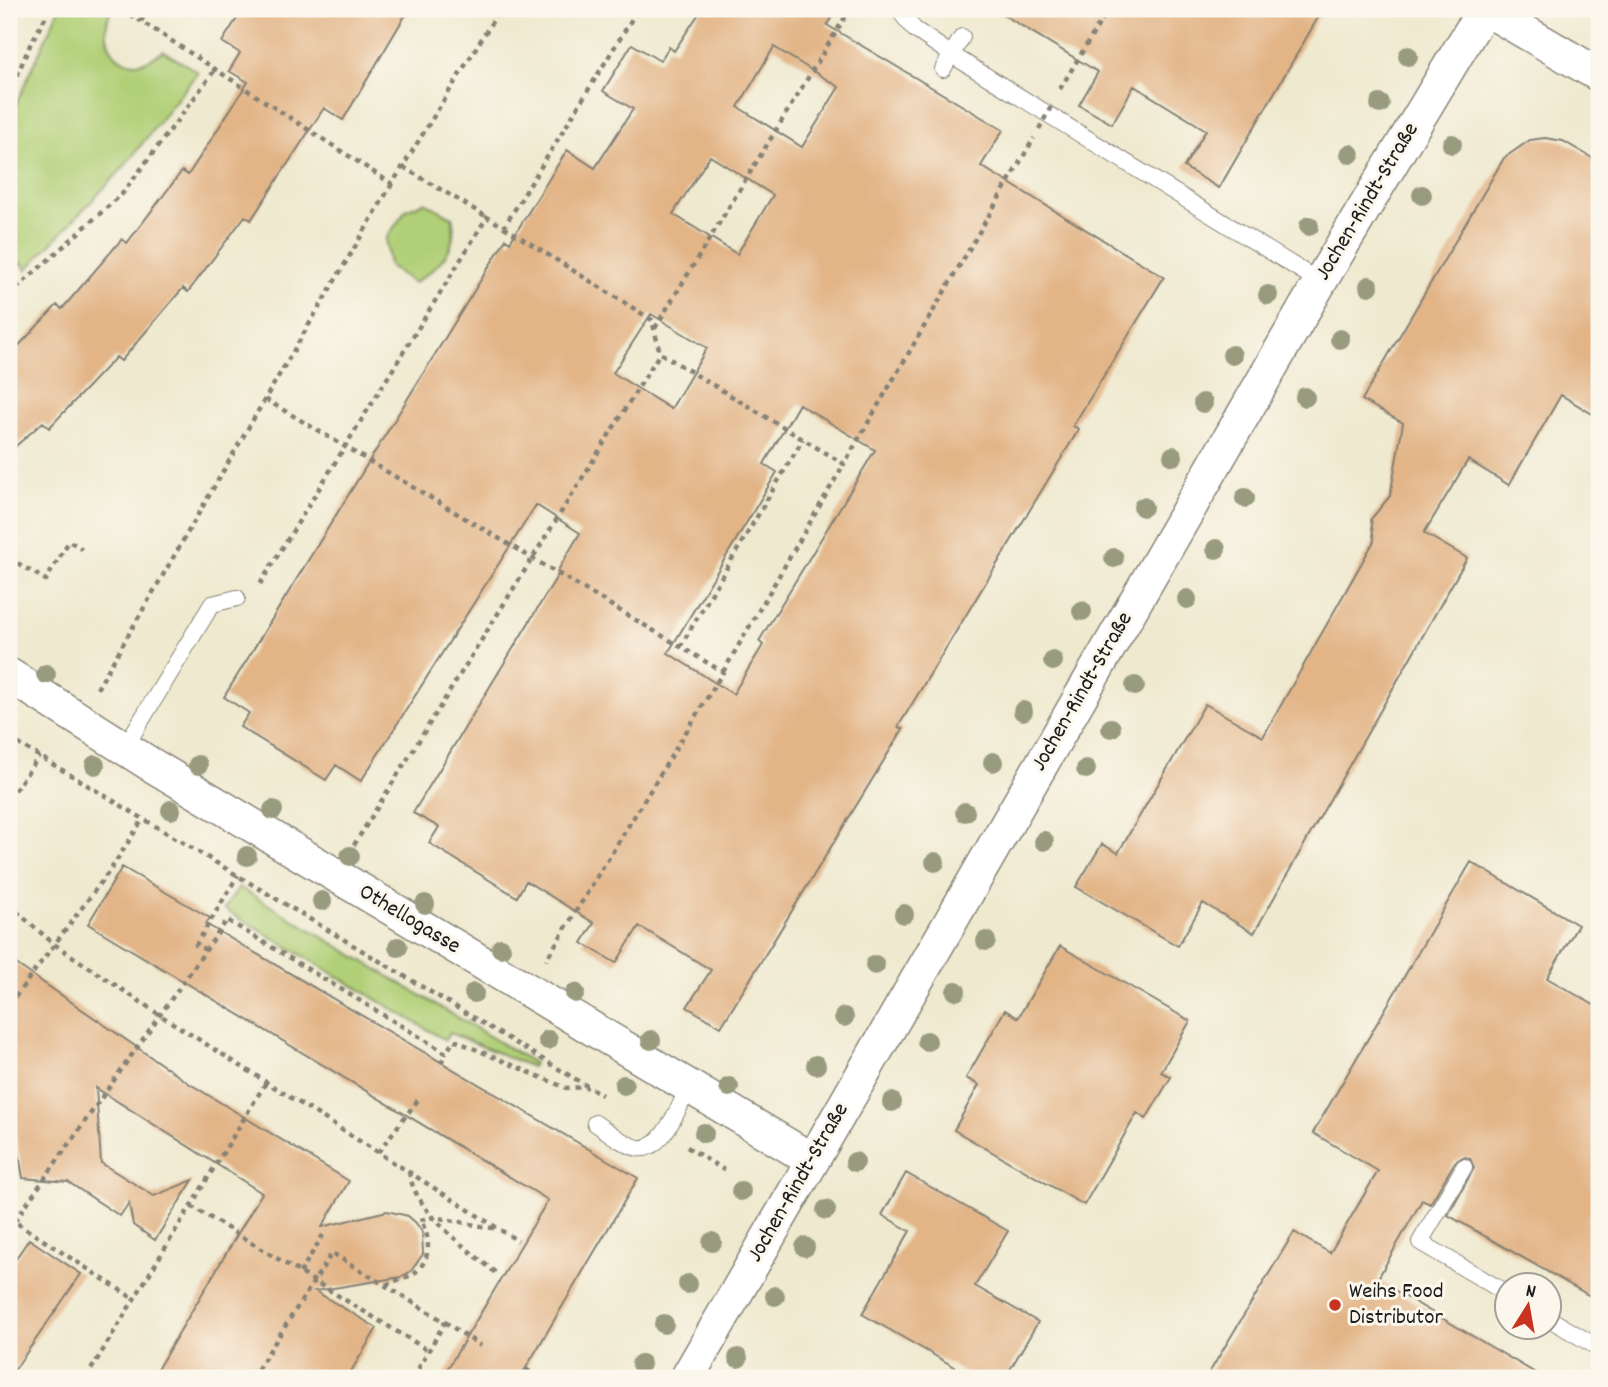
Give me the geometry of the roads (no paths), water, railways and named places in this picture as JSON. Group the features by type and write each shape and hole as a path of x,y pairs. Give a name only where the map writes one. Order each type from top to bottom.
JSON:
{"street":[{"path":"1485,9 1599,75"},
{"name":"Jochen-Rindt-Straße","path":"687,1378 1320,282 1485,9"},
{"name":"Othellogasse","path":"9,676 812,1160"}],"lane":[{"path":"898,9 914,29 953,55 1320,282"},
{"path":"943,69 962,37"},
{"path":"125,747 212,604 237,598"},
{"path":"595,1123 636,1147 648,1148 664,1132 689,1088"},
{"path":"1464,1167 1420,1242 1492,1284"},
{"path":"1562,1326 1599,1348"}],"place":[{"name":"Weihs Food Distributor","path":"1335,1305"}]}
